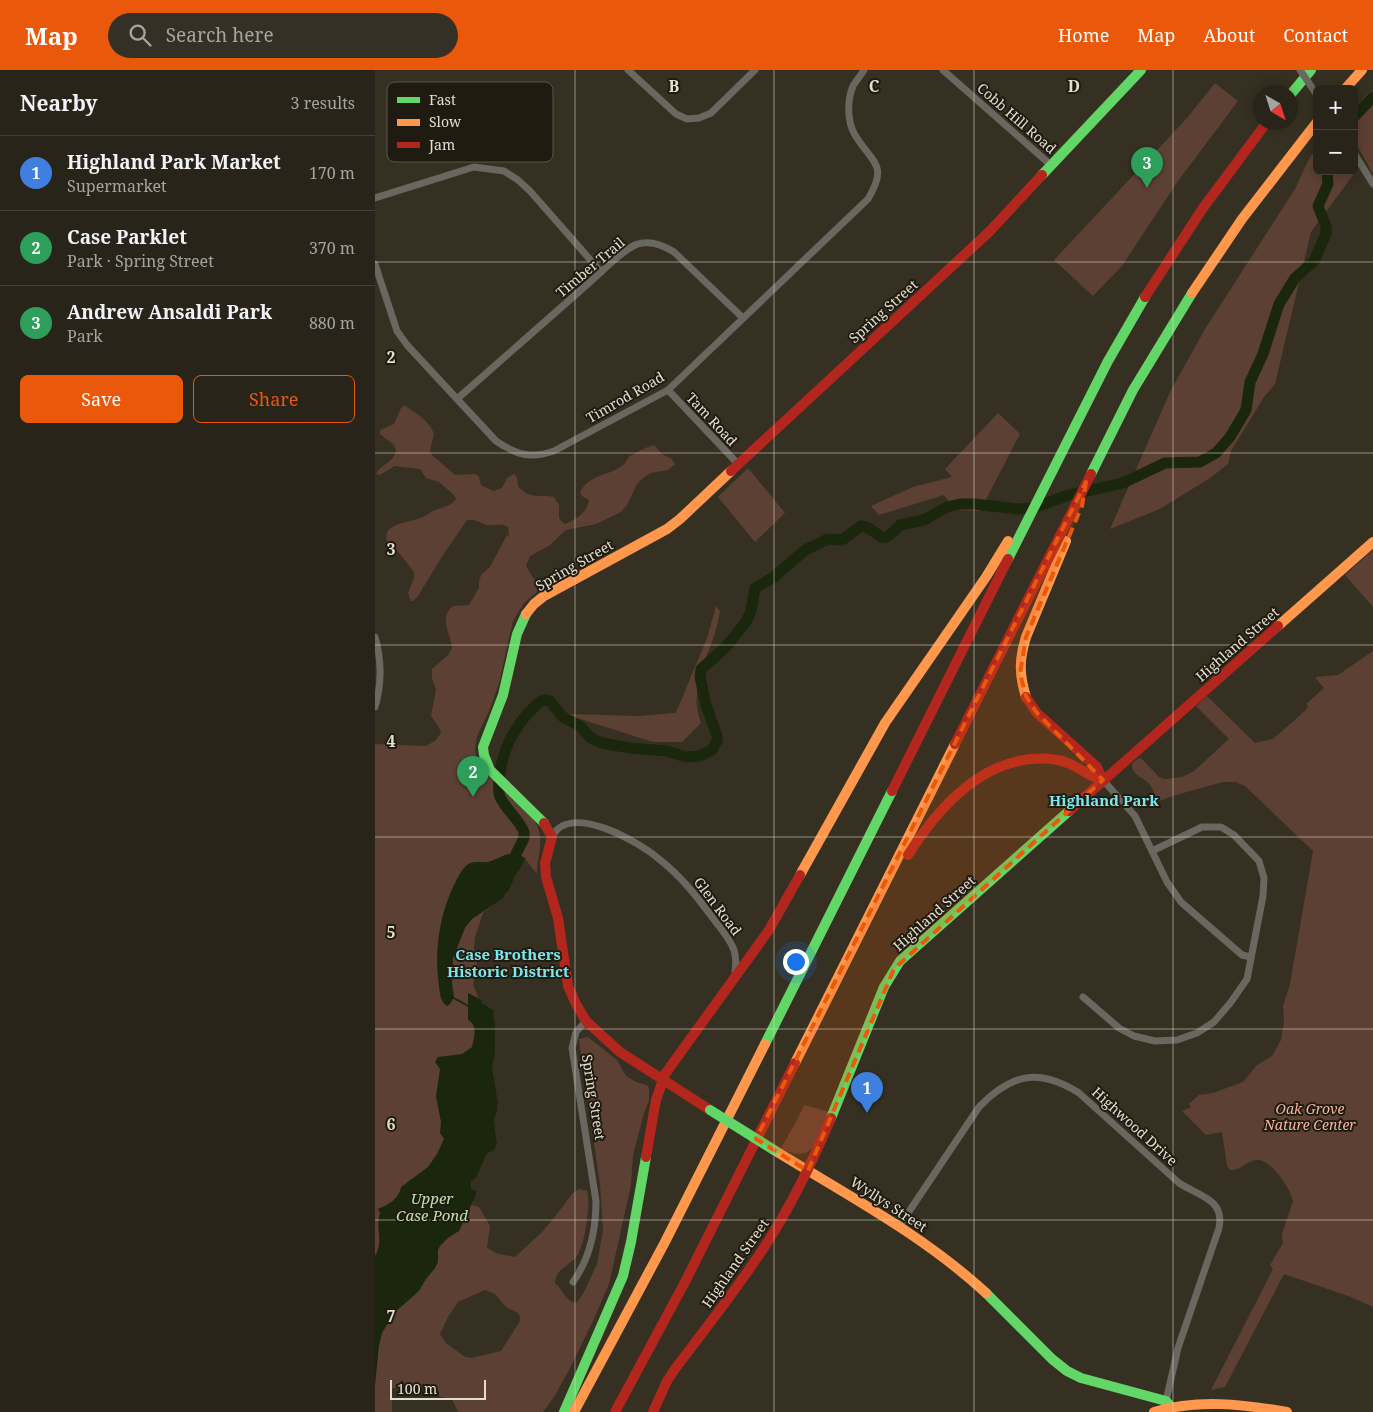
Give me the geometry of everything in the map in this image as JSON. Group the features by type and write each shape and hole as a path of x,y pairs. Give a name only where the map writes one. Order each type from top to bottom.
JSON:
{"main road":[{"name":"Spring Street","path":"553,837 547,826 499,780 487,765 483,747 503,695 517,634 534,604 551,592 667,530 680,519 989,232 1141,70"},
{"path":"1298,86 1311,70"},
{"path":"1349,85 1362,70"},
{"path":"615,1412 669,1312 1067,528 1084,501 1086,482 1150,360 1198,283 1260,194 1313,127"},
{"path":"574,1412 669,1236 1023,516 1041,494 1108,361 1154,282 1207,202 1261,130"},
{"path":"875,905 921,834 937,813 957,793 986,773 1017,762 1048,759 1071,764 1081,768 1096,779 1103,780 1097,767 1037,714 1026,696 1020,674 1020,661 1026,637 1067,528"},
{"path":"563,1412 623,1276 656,1100 662,1079 779,914 889,716 1012,541"},
{"name":"Highland Street","path":"653,1412 667,1381 766,1245 808,1171 884,987 894,969 910,951 1373,542"},
{"path":"553,837 545,862 546,877 558,918 568,986 586,1021"},
{"name":"Wyllys Street","path":"586,1021 620,1052 774,1150 900,1226 965,1273 1052,1359 1067,1371 1095,1382 1169,1404"},
{"path":"1155,1412 1169,1404 1233,1404 1287,1412"}],"street":[{"path":"628,70 676,114 687,119 699,118 711,113 755,70"},
{"name":"Timrod Road","path":"375,264 397,331 407,345 496,442 509,450 525,455 540,455 553,451 668,390 868,199 876,185 877,168 871,155 854,134 850,122 849,104 853,86 864,70"},
{"name":"Cobb Hill Road","path":"943,70 1052,166"},
{"path":"1300,70 1313,89"},
{"path":"1358,159 1373,184"},
{"path":"375,198 474,167 504,171 518,180 530,192 601,272"},
{"name":"Timber Trail","path":"457,399 601,272 628,249 637,244 650,242 663,245 674,252 743,318"},
{"name":"Tam Road","path":"668,390 739,465"},
{"path":"375,637 381,669 380,687 375,707"},
{"path":"1103,780 1133,813 1167,882 1181,902 1242,955 1251,957"},
{"name":"Glen Road","path":"553,837 556,830 568,824 581,822 599,826 623,836 659,858 690,887 733,946 736,964 734,980"},
{"path":"1083,997 1119,1028 1134,1036 1155,1041 1177,1040 1197,1033 1214,1022 1247,980 1263,896 1264,878 1259,861 1234,835 1221,827 1202,827 1152,851"},
{"name":"Spring Street","path":"573,1282 582,1269 595,1231 596,1216 596,1201 572,1048 576,1032 586,1021"},
{"name":"Highwood Drive","path":"900,1226 979,1107 993,1093 1011,1082 1031,1077 1047,1078 1065,1084 1079,1093 1179,1183 1210,1200 1217,1206 1220,1214 1219,1228 1178,1348 1169,1404"}],"highlighted area":[{"path":"1086,482 1082,506 1026,637 1020,674 1026,696 1037,713 1103,780 894,969 808,1171 756,1139"}],"green space":[{"path":"1215,83 1238,101 1178,181 1122,266 1093,296 1054,260 1187,118"},
{"path":"1373,90 1373,174 1358,147 1358,105"},
{"path":"1313,153 1313,175 1353,175 1311,232 1275,384 1264,397 1231,451 1228,464 1210,478 1160,509 1110,529 1170,392 1205,329 1295,189"},
{"path":"404,405 422,417 429,425 434,434 430,451 432,455 455,475 476,474 481,485 493,491 502,488 507,478 514,474 517,477 518,486 527,493 535,496 554,497 559,505 559,518 564,524 572,521 584,512 589,500 580,493 583,487 593,479 622,466 633,454 654,445 662,454 672,459 675,464 668,470 651,473 643,478 637,484 627,505 621,512 596,524 566,530 550,545 530,556 526,566 540,589 524,603 513,621 499,683 490,709 477,736 475,750 483,771 534,820 540,834 537,874 526,860 518,870 506,895 483,913 475,937 474,949 477,966 473,984 478,997 482,1000 481,1002 493,1010 495,1054 492,1067 498,1102 494,1120 497,1144 494,1151 487,1153 476,1178 471,1182 471,1189 476,1193 472,1205 479,1207 490,1226 487,1248 498,1254 515,1257 542,1232 572,1194 579,1189 587,1191 588,1214 583,1243 577,1256 557,1275 555,1283 567,1298 576,1303 583,1294 597,1264 603,1230 600,1184 579,1039 588,1037 617,1060 626,1076 636,1082 647,1085 649,1089 649,1100 633,1155 631,1185 609,1284 569,1370 543,1412 458,1412 452,1399 437,1396 422,1388 393,1388 389,1394 392,1400 392,1412 375,1412 375,744 426,746 435,741 441,733 431,716 436,690 432,678 432,669 448,655 452,648 446,626 446,616 453,606 469,605 479,588 479,580 482,574 490,567 507,535 509,537 508,527 487,525 467,520 418,596 411,601 408,593 414,578 414,572 400,554 387,543 387,532 394,526 421,518 449,505 456,499 439,482 426,478 420,469 395,466 380,475 376,474 393,458 396,451 394,445 380,434 380,430 394,424","holes":["485,1290 495,1294 506,1307 518,1313 520,1321 501,1351 471,1358 465,1357 446,1343 440,1334 448,1317 458,1302"]},
{"path":"998,413 1020,434 980,511 955,510 944,495 879,515 871,506 913,487 952,477 945,469"},
{"path":"748,468 785,513 755,542 718,497"},
{"path":"1373,550 1373,607 1345,575"},
{"path":"716,606 720,611 717,625 699,680 697,694 697,708 701,723 682,742 653,742 568,715 639,716 675,713 707,638"},
{"name":"Oak Grove Nature Center","path":"1373,651 1373,1307 1351,1297 1284,1274 1225,1387 1211,1390 1273,1269 1270,1265 1283,1243 1282,1234 1293,1201 1279,1175 1267,1163 1261,1160 1255,1160 1237,1169 1230,1170 1227,1166 1222,1132 1206,1135 1182,1111 1191,1107 1189,1104 1199,1095 1213,1093 1243,1082 1257,1065 1272,1056 1281,1040 1284,1021 1283,1006 1290,984 1313,851 1245,786 1236,782 1223,782 1153,803 1151,802 1154,794 1150,785 1135,773 1132,764 1141,758 1159,777 1165,779 1182,777 1194,771 1229,739 1196,706 1207,696 1255,743 1273,739 1306,710 1308,706 1306,704 1324,688 1315,677 1338,675"},
{"path":"804,1105 829,1112 814,1146 801,1154 792,1153 781,1148"}],"water":[{"path":"509,854 520,855 526,859 502,899 472,919 465,928 453,958 452,983 454,997 447,1006 440,995 437,960 441,922 449,897 459,875 468,864 488,862"},
{"name":"Upper Case Pond","path":"468,993 482,1000 481,1002 493,1010 495,1054 492,1067 498,1102 494,1120 497,1144 494,1151 487,1153 476,1178 471,1182 471,1189 476,1191 476,1195 459,1231 440,1246 438,1262 435,1268 419,1291 395,1312 382,1333 375,1386 375,1256 379,1245 378,1224 380,1213 378,1209 392,1201 400,1192 401,1187 428,1167 444,1139 440,1133 441,1122 436,1096 440,1069 435,1062 438,1057 462,1054 472,1047 475,1032 473,1025 468,1020"}],"waterway":[{"path":"1358,113 1373,97"},
{"path":"516,854 524,838 524,832 500,797 499,785 502,763 513,733 541,701 550,701 563,717 580,726 591,738 602,743 630,748 667,751 686,757 700,756 712,750 717,741 706,705 700,677 701,669 724,649 746,622 751,611 755,588 774,577 805,550 828,539 842,540 861,526 868,528 883,538 887,537 900,525 924,520 947,507 960,504 1019,509 1033,508 1069,495 1123,483 1165,463 1200,462 1216,453 1230,437 1246,410 1250,382 1263,354 1279,304 1295,278 1314,261 1326,234 1326,226 1318,206 1328,184 1327,175"},
{"path":"452,997 470,1007"}],"traffic: fast":[{"path":"1042,175 1141,70"},
{"path":"1298,86 1311,70"},
{"path":"1091,474 1133,390 1192,293"},
{"path":"1008,559 1108,361 1145,297"},
{"path":"526,614 517,634 503,695 483,747 490,770 544,823"},
{"path":"765,1044 892,791"},
{"path":"831,1118 884,987 900,961 1069,811"},
{"path":"710,1110 774,1150"},
{"path":"564,1412 623,1276 646,1157"},
{"path":"986,1293 1052,1359 1067,1371 1081,1378 1166,1401 1171,1407"}],"traffic: slow":[{"path":"1349,85 1362,70"},
{"path":"1192,293 1242,219 1313,127"},
{"path":"526,614 544,596 667,529 731,471"},
{"path":"800,875 885,723 986,577 1008,541"},
{"path":"1026,697 1021,667 1026,637 1066,541"},
{"path":"1278,626 1373,542"},
{"path":"795,1063 955,744"},
{"path":"574,1412 665,1242 765,1044"},
{"path":"774,1150 910,1234 962,1272 986,1293"},
{"path":"1154,1412 1187,1405 1204,1404 1237,1405 1287,1412"}],"traffic: jam":[{"path":"1145,297 1203,208 1261,130"},
{"path":"731,471 989,232 1042,175"},
{"path":"955,744 1091,474"},
{"path":"892,791 1008,559"},
{"path":"1069,811 1278,626"},
{"path":"908,855 921,836 952,799 970,784 989,772 1011,763 1033,759 1058,760 1103,780 1097,767 1037,713 1026,697"},
{"path":"544,823 552,837 545,863 546,877 558,918 568,986 576,1004 586,1021 620,1052 710,1110"},
{"path":"646,1157 656,1100 665,1074 769,930 800,875"},
{"path":"615,1412 685,1282 795,1063"},
{"path":"653,1412 667,1381 675,1369 721,1309 775,1231 801,1184 831,1118"}],"place":[{"name":"Andrew Ansaldi Park","path":"1147,188"},
{"name":"Case Parklet","path":"473,797"},
{"name":"Highland Park Market","path":"867,1113"}],"district":[{"name":"Highland Park","path":"1104,800"},
{"name":"Case Brothers Historic District","path":"508,962"}]}
